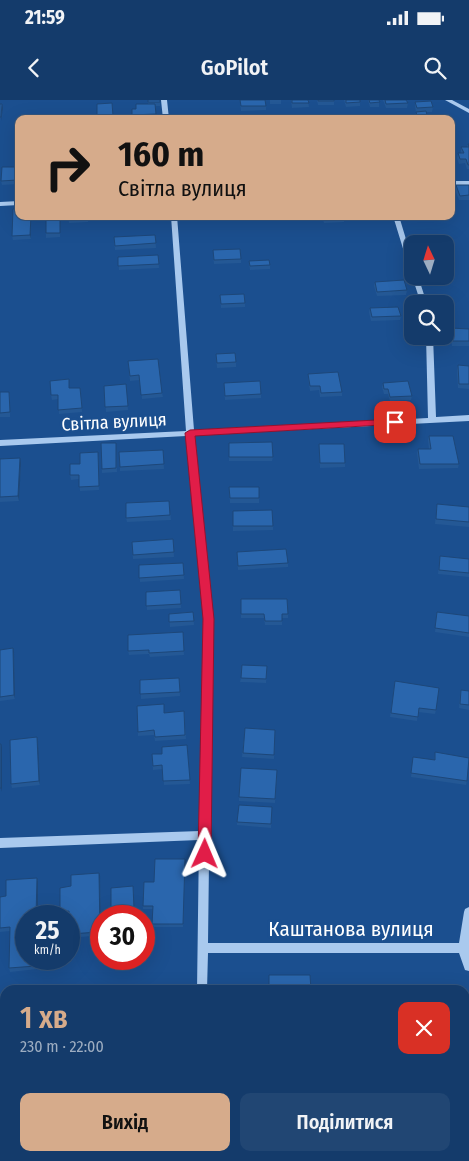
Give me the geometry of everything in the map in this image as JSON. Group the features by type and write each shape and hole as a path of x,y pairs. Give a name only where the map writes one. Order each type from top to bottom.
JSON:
{"street":[{"path":"164,100 166,115"},
{"path":"448,100 469,111"},
{"path":"455,183 469,183"},
{"path":"0,204 15,203"},
{"path":"174,220 190,433 208,619 202,985"},
{"path":"397,220 404,242"},
{"path":"429,345 432,420"},
{"name":"Світла вулиця","path":"0,443 469,418"},
{"path":"0,843 205,835"},
{"path":"469,912 463,948 469,966"},
{"name":"Каштанова вулиця","path":"202,948 463,948"}],"building":[{"path":"148,100 160,100 160,102 148,102"},
{"path":"240,100 265,100 266,106 241,106"},
{"path":"292,100 308,100 309,103 292,103"},
{"path":"334,100 334,101 318,101"},
{"path":"346,100 360,100 360,102 346,103"},
{"path":"369,100 379,100 380,102 370,103"},
{"path":"385,100 406,100 408,103 386,104"},
{"path":"431,101 433,107 417,108 415,102"},
{"path":"112,103 113,115 97,115 97,104"},
{"path":"0,104 2,104 1,117 0,117"},
{"path":"136,104 155,104 156,114 132,115 132,109 136,109"},
{"path":"426,111 427,115 417,115 416,112"},
{"path":"461,147 469,147 468,165 466,159 460,159 458,153 464,153"},
{"path":"2,167 15,167 15,180 1,181"},
{"path":"456,185 469,185 469,195 460,196"},
{"path":"13,209 15,209 15,220 31,220 30,235 12,236"},
{"path":"46,220 60,220 60,233 46,233"},
{"path":"155,235 156,243 115,246 114,237"},
{"path":"240,249 241,259 214,260 213,250"},
{"path":"158,255 159,264 118,266 118,257"},
{"path":"269,260 270,265 250,266 249,261"},
{"path":"404,280 407,290 377,292 375,282"},
{"path":"244,294 245,303 221,304 220,295"},
{"path":"398,307 401,316 372,317 370,308"},
{"path":"454,328 469,329 469,341 454,341"},
{"path":"235,353 236,362 217,363 216,354"},
{"path":"158,359 162,393 141,395 139,375 130,376 128,361"},
{"path":"458,365 469,366 469,384 459,384"},
{"path":"338,372 342,392 321,393 320,386 310,386 308,374"},
{"path":"69,379 69,388 80,388 82,408 58,410 58,395 51,395 50,381"},
{"path":"260,381 261,394 225,396 224,383"},
{"path":"408,381 412,396 390,397 388,389 384,389 383,383"},
{"path":"126,384 128,406 105,407 104,386"},
{"path":"0,392 9,392 10,412 0,413"},
{"path":"429,436 453,436 459,464 420,464 418,449 431,449"},
{"path":"272,442 273,457 229,457 229,443"},
{"path":"101,443 116,443 116,468 102,469"},
{"path":"319,444 344,444 345,463 320,463"},
{"path":"163,450 164,464 120,467 119,452"},
{"path":"98,452 99,486 79,487 79,475 70,475 70,464 80,464 80,453"},
{"path":"20,458 18,496 0,497 0,459"},
{"path":"229,487 259,487 259,498 230,498"},
{"path":"169,501 170,515 126,518 126,503"},
{"path":"437,504 469,507 469,522 436,519"},
{"path":"272,510 273,526 233,526 233,511"},
{"path":"173,539 174,552 133,555 132,542"},
{"path":"286,549 288,563 238,566 237,552"},
{"path":"440,556 469,559 469,573 439,570"},
{"path":"183,563 184,575 139,578 139,565"},
{"path":"180,590 181,604 146,606 146,592"},
{"path":"241,599 287,599 288,614 282,614 282,621 265,621 264,614 241,614"},
{"path":"193,612 194,621 169,622 169,614"},
{"path":"437,612 469,616 469,633 435,628"},
{"path":"183,632 184,651 149,653 149,650 128,651 128,635"},
{"path":"13,648 14,695 0,697 0,650"},
{"path":"242,665 267,666 266,679 241,678"},
{"path":"179,678 180,692 140,694 140,680"},
{"path":"395,681 439,688 436,710 419,708 418,717 391,713"},
{"path":"461,690 469,691 469,705 460,704"},
{"path":"164,704 164,713 184,711 185,735 155,737 154,730 138,732 137,706"},
{"path":"245,728 275,730 274,755 243,753"},
{"path":"37,737 39,781 11,784 10,740"},
{"path":"1,744 1,788 0,788"},
{"path":"187,745 190,780 163,781 162,765 153,766 152,754 162,754 162,747"},
{"path":"435,752 469,758 467,781 411,773 413,757 435,760"},
{"path":"241,768 277,770 275,799 239,797"},
{"path":"239,805 272,807 271,824 237,822"},
{"path":"155,859 185,859 183,924 155,924 155,905 143,905 144,882 154,882"},
{"path":"99,873 100,905 90,905 90,933 80,933 80,905 60,905 60,888 71,886 71,875"},
{"path":"37,878 36,905 15,905 15,968 9,968 10,927 0,928 0,897 6,896 6,880"},
{"path":"133,886 134,905 111,905 111,888"},
{"path":"269,975 310,975 311,985 269,985"}],"route":[{"path":"205,854 208,619 190,433 395,422"}]}
